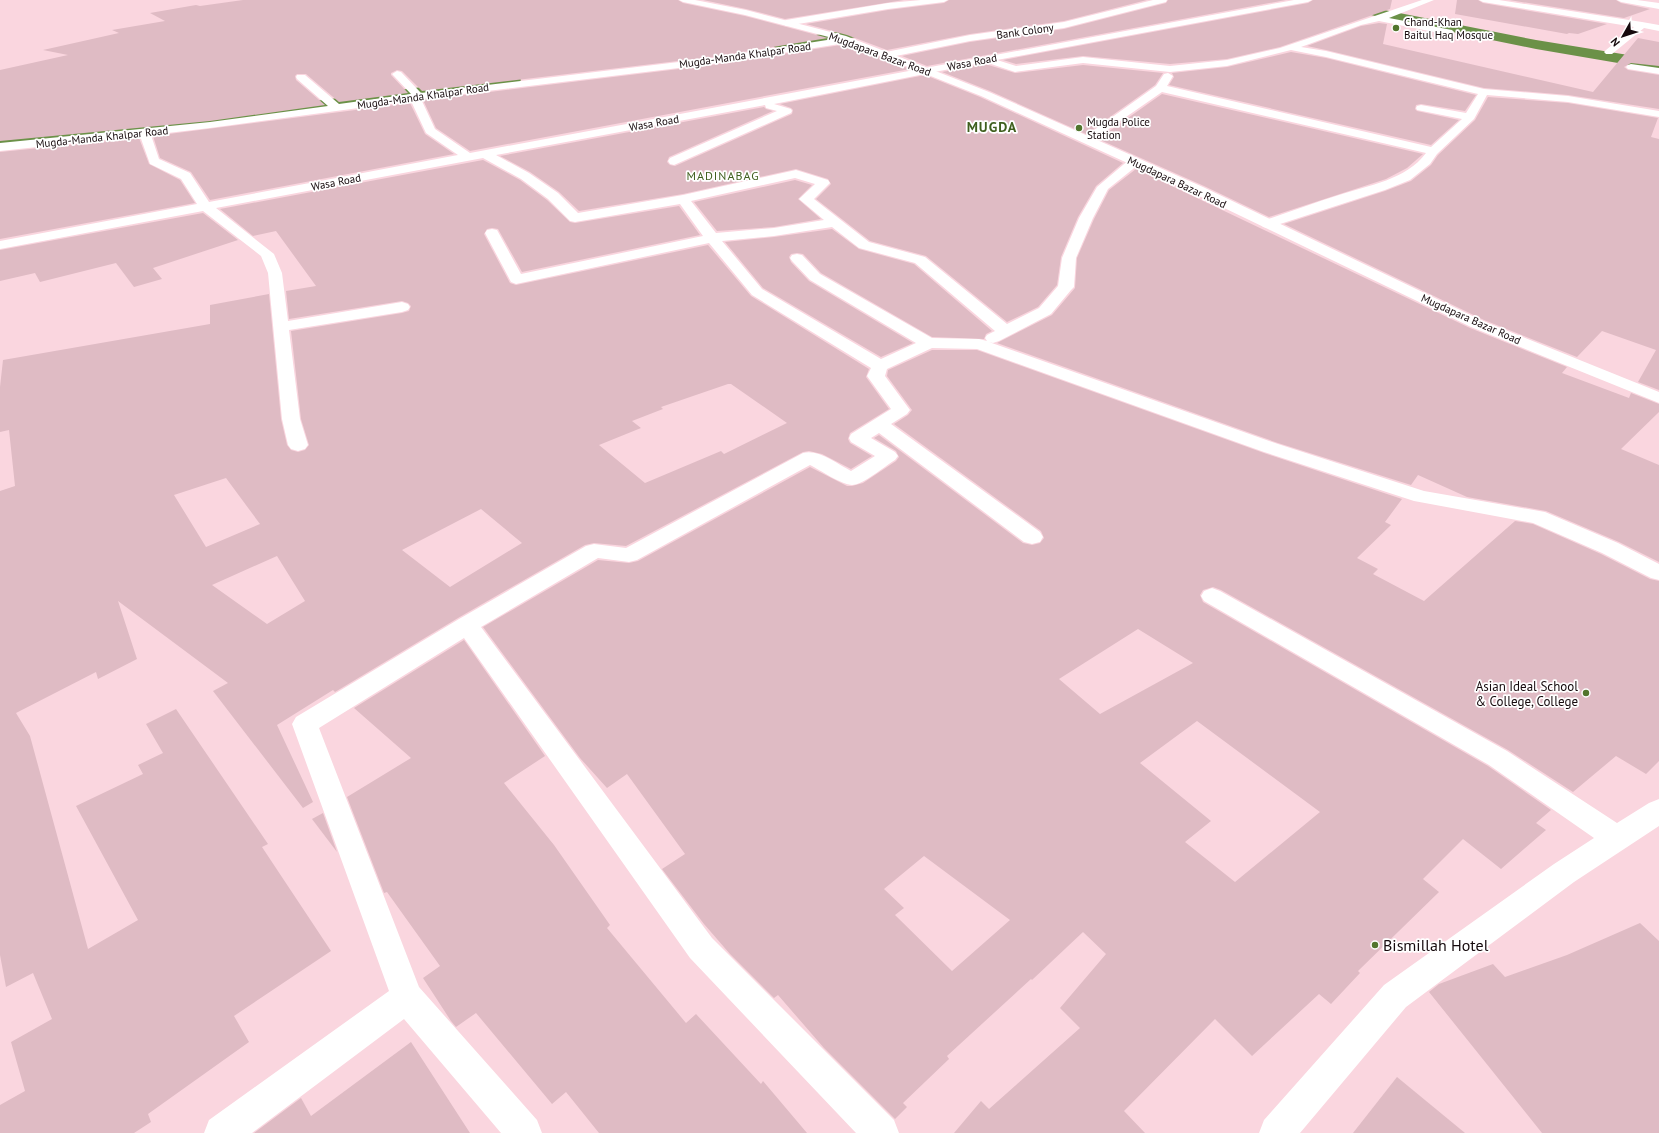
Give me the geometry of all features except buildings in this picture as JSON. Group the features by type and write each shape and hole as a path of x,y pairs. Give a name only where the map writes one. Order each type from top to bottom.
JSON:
{"street":[{"name":"Mugdapara Bazar Road","path":"683,0 786,23 844,39 985,94 1268,224 1477,324 1659,398"},
{"path":"786,23 888,6 944,0"},
{"name":"Bank Colony","path":"886,55 970,38 1064,25 1163,0"},
{"name":"Wasa Road","path":"0,246 205,206 761,103 986,59 1308,0"},
{"path":"986,59 1015,69 1083,60 1170,69 1227,63 1291,48 1359,23 1380,18 1430,0"},
{"path":"1482,0 1659,28"},
{"path":"1511,4 1521,0"},
{"path":"1621,0 1659,6"},
{"path":"1563,12 1577,6"},
{"path":"1380,18 1449,32"},
{"path":"1609,52 1642,25"},
{"name":"Mugda-Manda Khalpar Road","path":"0,147 210,125 334,105 415,94 712,61 844,39"},
{"path":"1291,48 1326,54 1484,92 1568,99 1659,114"},
{"path":"1631,67 1659,71"},
{"path":"1086,140 1160,88 1166,81 1170,69"},
{"path":"397,74 415,94 430,130 468,157"},
{"path":"301,77 334,105"},
{"path":"1160,88 1434,151"},
{"path":"1268,224 1350,196 1383,187 1418,169 1434,151 1470,117 1484,92"},
{"path":"674,161 787,111 761,103"},
{"path":"1421,108 1470,117"},
{"path":"144,132 154,161 186,176 205,206 266,254 275,272 291,419 298,445"},
{"path":"485,154 525,176 553,196 575,218 683,199 796,174 824,183 806,199 864,245 920,260 1006,332"},
{"path":"979,344 1006,332 1044,311 1066,287 1069,258 1086,218 1103,187 1134,162"},
{"path":"683,199 712,238 757,292 880,366"},
{"path":"492,233 516,279 712,238 774,232 835,222"},
{"path":"797,258 815,277 929,343"},
{"path":"280,327 402,307"},
{"path":"524,1133 407,996 305,724 467,625 594,550 629,555 810,457 852,478 888,456 858,438 901,410 876,376 880,366 929,343 979,344 1271,448 1421,497 1538,517 1610,548 1659,574"},
{"path":"880,424 1032,537"},
{"path":"1212,596 1498,758 1617,839"},
{"path":"467,625 701,948 881,1133"},
{"path":"1277,1133 1394,996 1564,873 1659,811"},
{"path":"222,1133 407,996"}],"waterway":[{"path":"1351,0 1347,2 1360,8 1379,13 1536,45 1659,65"},
{"path":"779,44 896,28"},
{"path":"0,142 129,130 513,80"}],"place":[{"name":"Chand-Khan Baitul Haq Mosque","path":"1396,28"},
{"name":"Mugda Police Station","path":"1079,128"},
{"name":"Asian Ideal School & College, College","path":"1586,693"},
{"name":"Bismillah Hotel","path":"1375,945"}],"district":[{"name":"MUGDA","path":"992,127"},
{"name":"MADINABAG","path":"723,175"}]}
